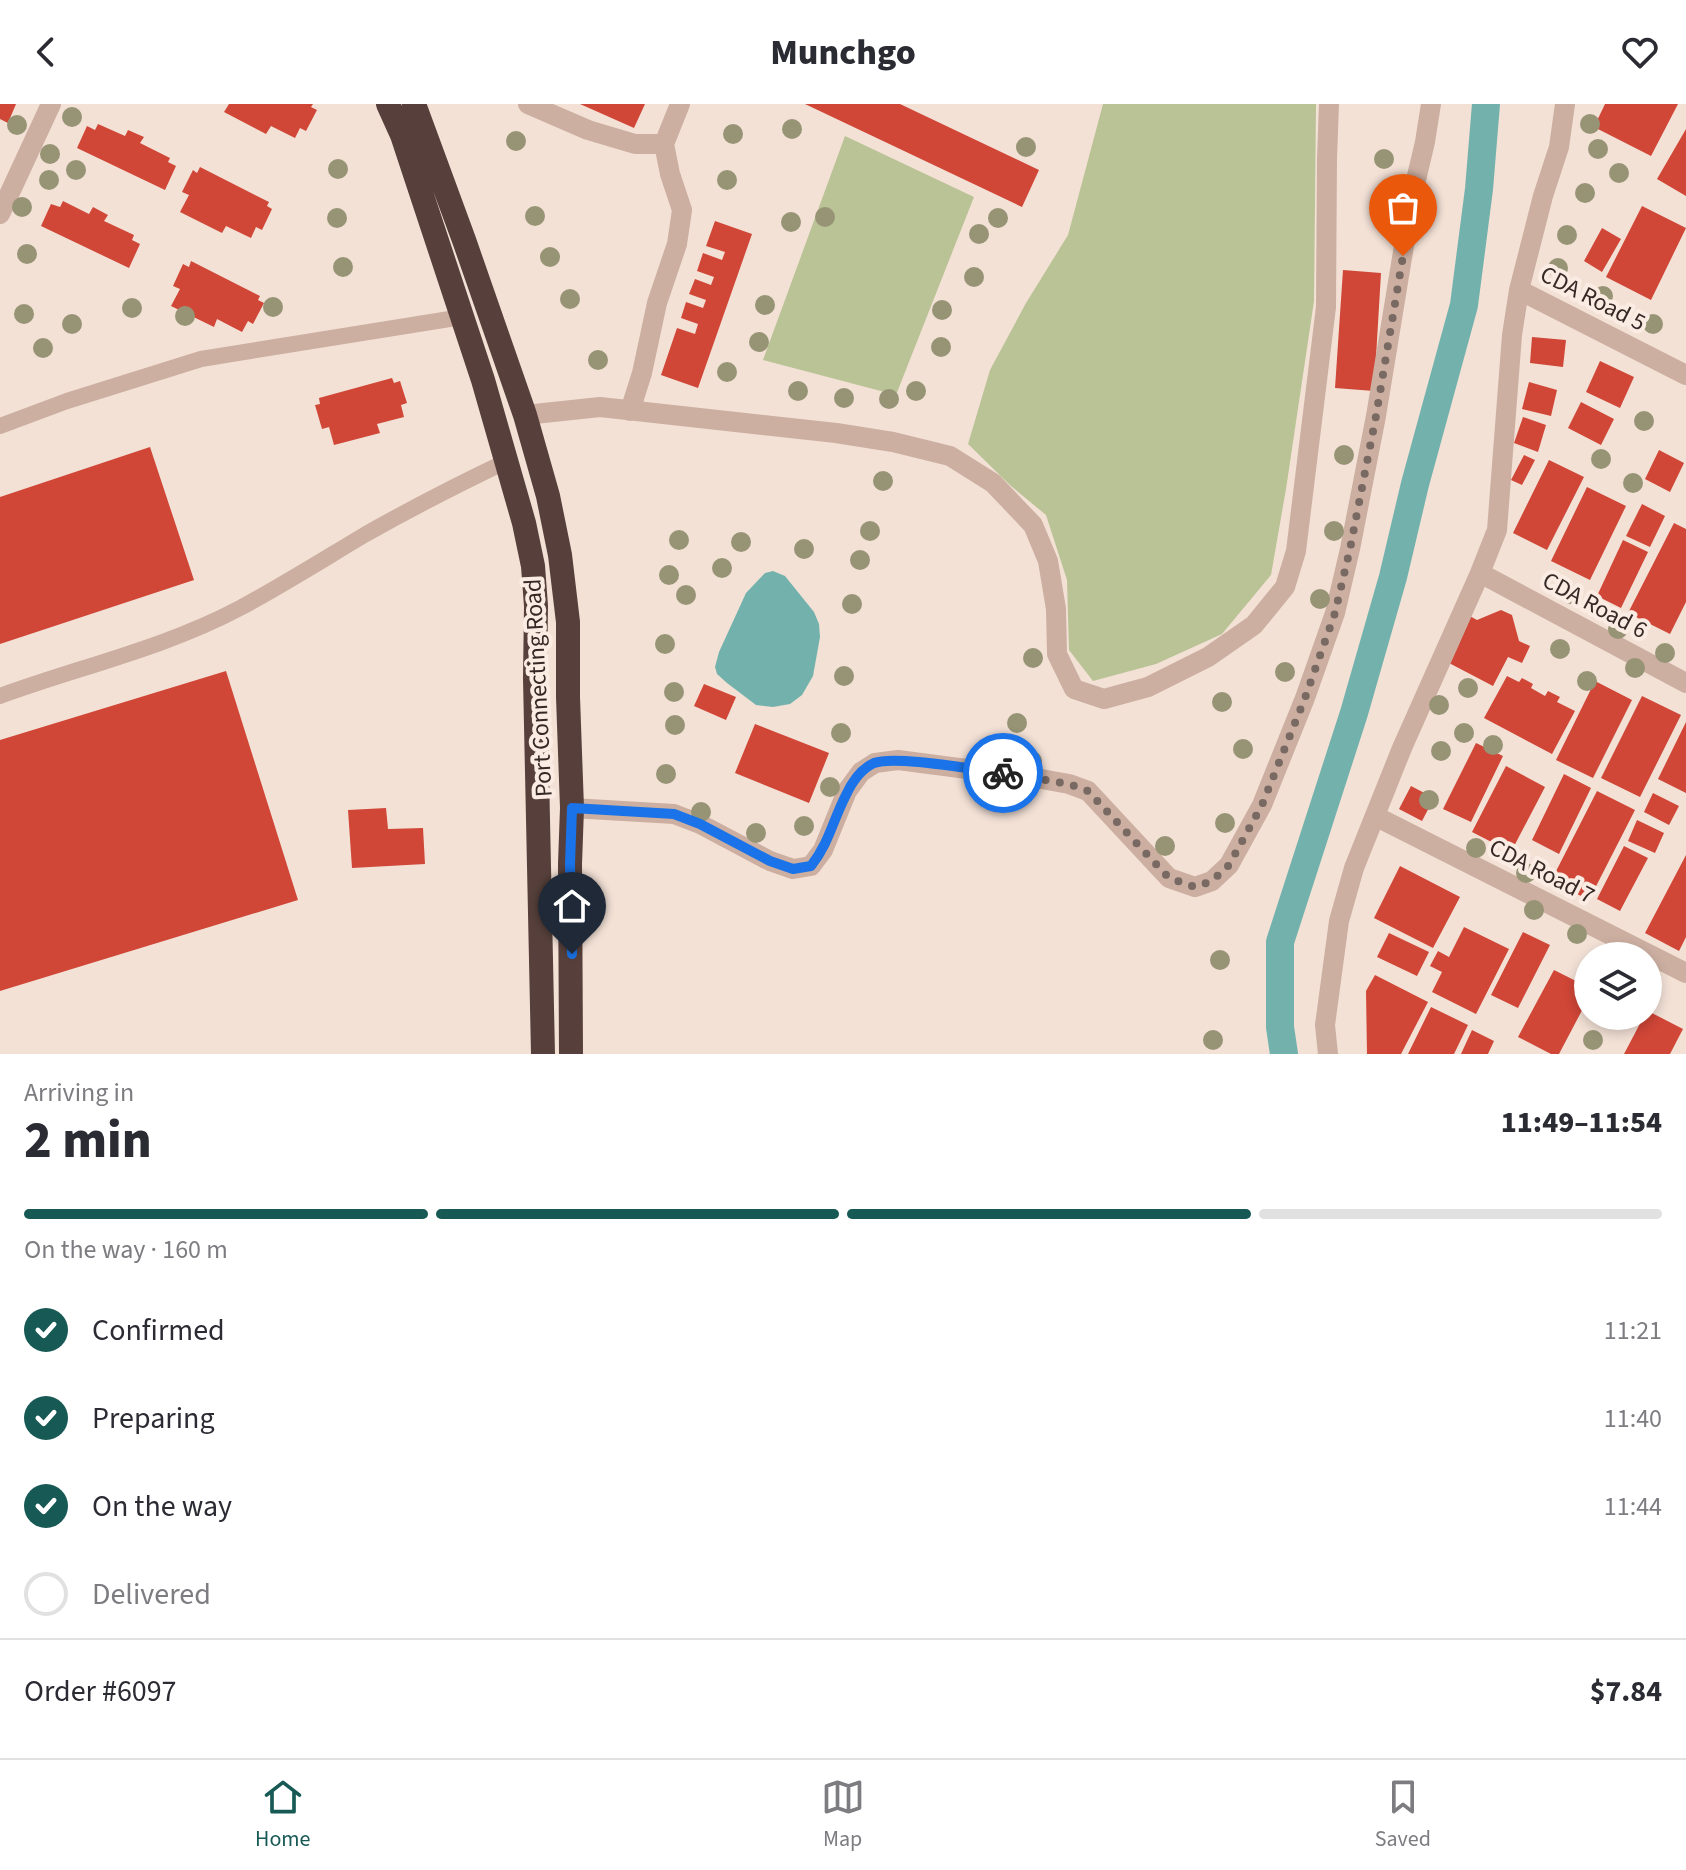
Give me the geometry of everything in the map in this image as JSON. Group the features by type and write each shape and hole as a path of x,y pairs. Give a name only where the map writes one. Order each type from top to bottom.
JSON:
{"highway":[{"name":"Port Connecting Road","path":"388,104 402,135 462,317 507,461 533,566 543,1054"},
{"name":"Port Connecting Road","path":"414,104 525,415 548,496 560,555 568,622 572,808 571,1054"}],"street":[{"path":"0,214 51,104"},
{"path":"528,104 588,130 623,141 664,144"},
{"path":"630,411 642,373 657,303 677,244 682,210 664,144 680,104"},
{"path":"525,415 600,407 836,433 893,442 950,456 993,483 1033,525 1048,561 1056,609 1057,654 1074,689 1104,699 1148,687 1208,657 1254,625 1285,587 1296,551 1326,307 1329,104"},
{"path":"572,808 674,814 793,869 811,866 823,850 847,791 861,772 875,763 898,760 1036,778 1088,791 1169,878 1195,887 1212,881 1229,865 1262,805 1335,613 1373,431 1431,104"},
{"path":"1328,1054 1325,1025 1339,921 1354,868 1497,530 1512,335 1519,290 1559,147 1565,104"},
{"name":"CDA Road 5","path":"1519,290 1686,375"},
{"name":"CDA Road 6","path":"1480,573 1686,683"},
{"name":"CDA Road 7","path":"1375,816 1686,973"}],"lane":[{"path":"0,426 67,401 201,359 462,317"},
{"path":"0,696 179,636 239,609 444,491 507,461"}],"green space":[{"path":"1103,104 1316,104 1314,301 1271,575 1222,634 1156,664 1093,681 1069,650 1067,580 1046,515 968,444 990,370 1068,235"},
{"path":"845,136 974,197 896,395 763,360"}],"water":[{"path":"773,571 785,576 814,612 820,637 813,676 802,695 790,704 773,707 756,705 717,674 715,667 746,593 765,573"}],"building":[{"path":"0,104 16,104 8,123 0,119"},
{"path":"229,104 313,104 311,107 317,110 306,131 300,128 295,138 271,126 266,134 224,112"},
{"path":"580,104 645,104 634,128"},
{"path":"805,104 900,104 1039,170 1022,207"},
{"path":"1605,104 1678,104 1651,156 1594,127"},
{"path":"98,124 125,136 128,130 144,137 140,143 170,158 168,162 176,166 165,190 77,148 87,126 95,130"},
{"path":"1686,129 1686,196 1657,179"},
{"path":"200,167 269,202 267,206 272,209 262,230 256,227 251,238 226,226 222,233 180,212 189,195 182,192 193,170 197,173"},
{"path":"63,201 89,214 93,207 108,215 104,221 134,235 132,240 140,244 129,268 41,226 51,204 60,207"},
{"path":"1642,206 1686,228 1651,300 1606,277"},
{"path":"715,221 752,234 698,388 661,375 677,328 695,334 698,324 681,318 686,302 703,308 706,300 689,294 695,279 711,285 714,277 697,271 703,253 722,260 725,252 706,246"},
{"path":"1602,228 1621,239 1602,272 1584,261"},
{"path":"191,261 260,296 258,300 264,303 253,324 248,321 242,332 217,319 214,327 171,306 180,289 173,286 183,264 189,267"},
{"path":"1343,270 1381,273 1374,391 1335,388"},
{"path":"1532,337 1566,340 1563,367 1530,363"},
{"path":"1600,361 1634,377 1620,408 1586,392"},
{"path":"392,378 394,383 400,381 407,403 401,405 404,417 377,424 380,433 334,445 329,427 322,429 315,405 320,404 319,398"},
{"path":"1529,382 1557,390 1551,416 1522,409"},
{"path":"1581,402 1614,419 1601,445 1568,428"},
{"path":"1523,417 1546,425 1538,452 1514,443"},
{"path":"150,447 194,580 0,644 0,497"},
{"path":"1659,450 1684,463 1670,492 1645,479"},
{"path":"1524,455 1535,460 1522,485 1511,480"},
{"path":"1549,460 1584,477 1547,550 1513,533"},
{"path":"1587,487 1626,506 1590,580 1551,561"},
{"path":"1642,504 1665,516 1650,547 1626,536"},
{"path":"1674,523 1686,529 1686,602 1670,634 1628,613"},
{"path":"1623,540 1648,552 1621,608 1597,596"},
{"path":"1501,610 1512,615 1519,641 1530,646 1522,663 1508,657 1493,686 1449,663 1466,614 1477,620"},
{"path":"226,671 298,900 0,991 0,740"},
{"path":"1507,676 1519,682 1522,678 1545,696 1548,691 1560,697 1557,702 1575,711 1552,754 1484,718"},
{"path":"1595,681 1632,700 1593,778 1556,760"},
{"path":"704,684 736,697 726,720 694,706"},
{"path":"1642,696 1681,715 1640,797 1601,778"},
{"path":"1686,722 1686,793 1658,779"},
{"path":"755,724 829,753 809,803 735,773"},
{"path":"1476,743 1503,756 1471,822 1443,809"},
{"path":"1506,766 1545,787 1511,852 1472,832"},
{"path":"1564,774 1591,788 1559,854 1532,840"},
{"path":"1411,786 1434,798 1422,821 1399,809"},
{"path":"1597,791 1635,810 1589,900 1551,881"},
{"path":"1653,793 1679,806 1669,825 1644,812"},
{"path":"386,808 388,829 423,828 425,864 352,868 348,810"},
{"path":"1637,820 1664,833 1655,853 1628,841"},
{"path":"1624,846 1648,858 1620,911 1597,899"},
{"path":"1686,855 1686,937 1679,951 1645,933"},
{"path":"1400,866 1460,897 1433,948 1374,918"},
{"path":"1464,927 1509,949 1476,1014 1432,992 1442,972 1430,966 1438,951 1449,957"},
{"path":"1523,932 1550,945 1518,1008 1491,995"},
{"path":"1389,933 1429,952 1417,976 1377,957"},
{"path":"1554,970 1574,980 1574,1026 1559,1054 1551,1054 1518,1037"},
{"path":"1375,975 1428,1002 1401,1054 1367,1054 1366,991"},
{"path":"1431,1007 1468,1025 1454,1054 1408,1054"},
{"path":"1662,1018 1683,1029 1670,1054 1624,1054 1637,1030 1662,1030"},
{"path":"1472,1030 1494,1041 1488,1054 1461,1054"}],"waterway":[{"path":"1284,1054 1280,1027 1280,942 1354,713 1464,305 1486,104"}],"way so far":[{"path":"1003,773 1069,784 1088,791 1169,878 1195,887 1212,881 1229,865 1262,805 1335,613 1376,416 1403,256"}],"route":[{"path":"572,954 572,808 674,814 793,869 811,866 823,850 847,791 861,772 875,763 898,760 1003,773"}]}
